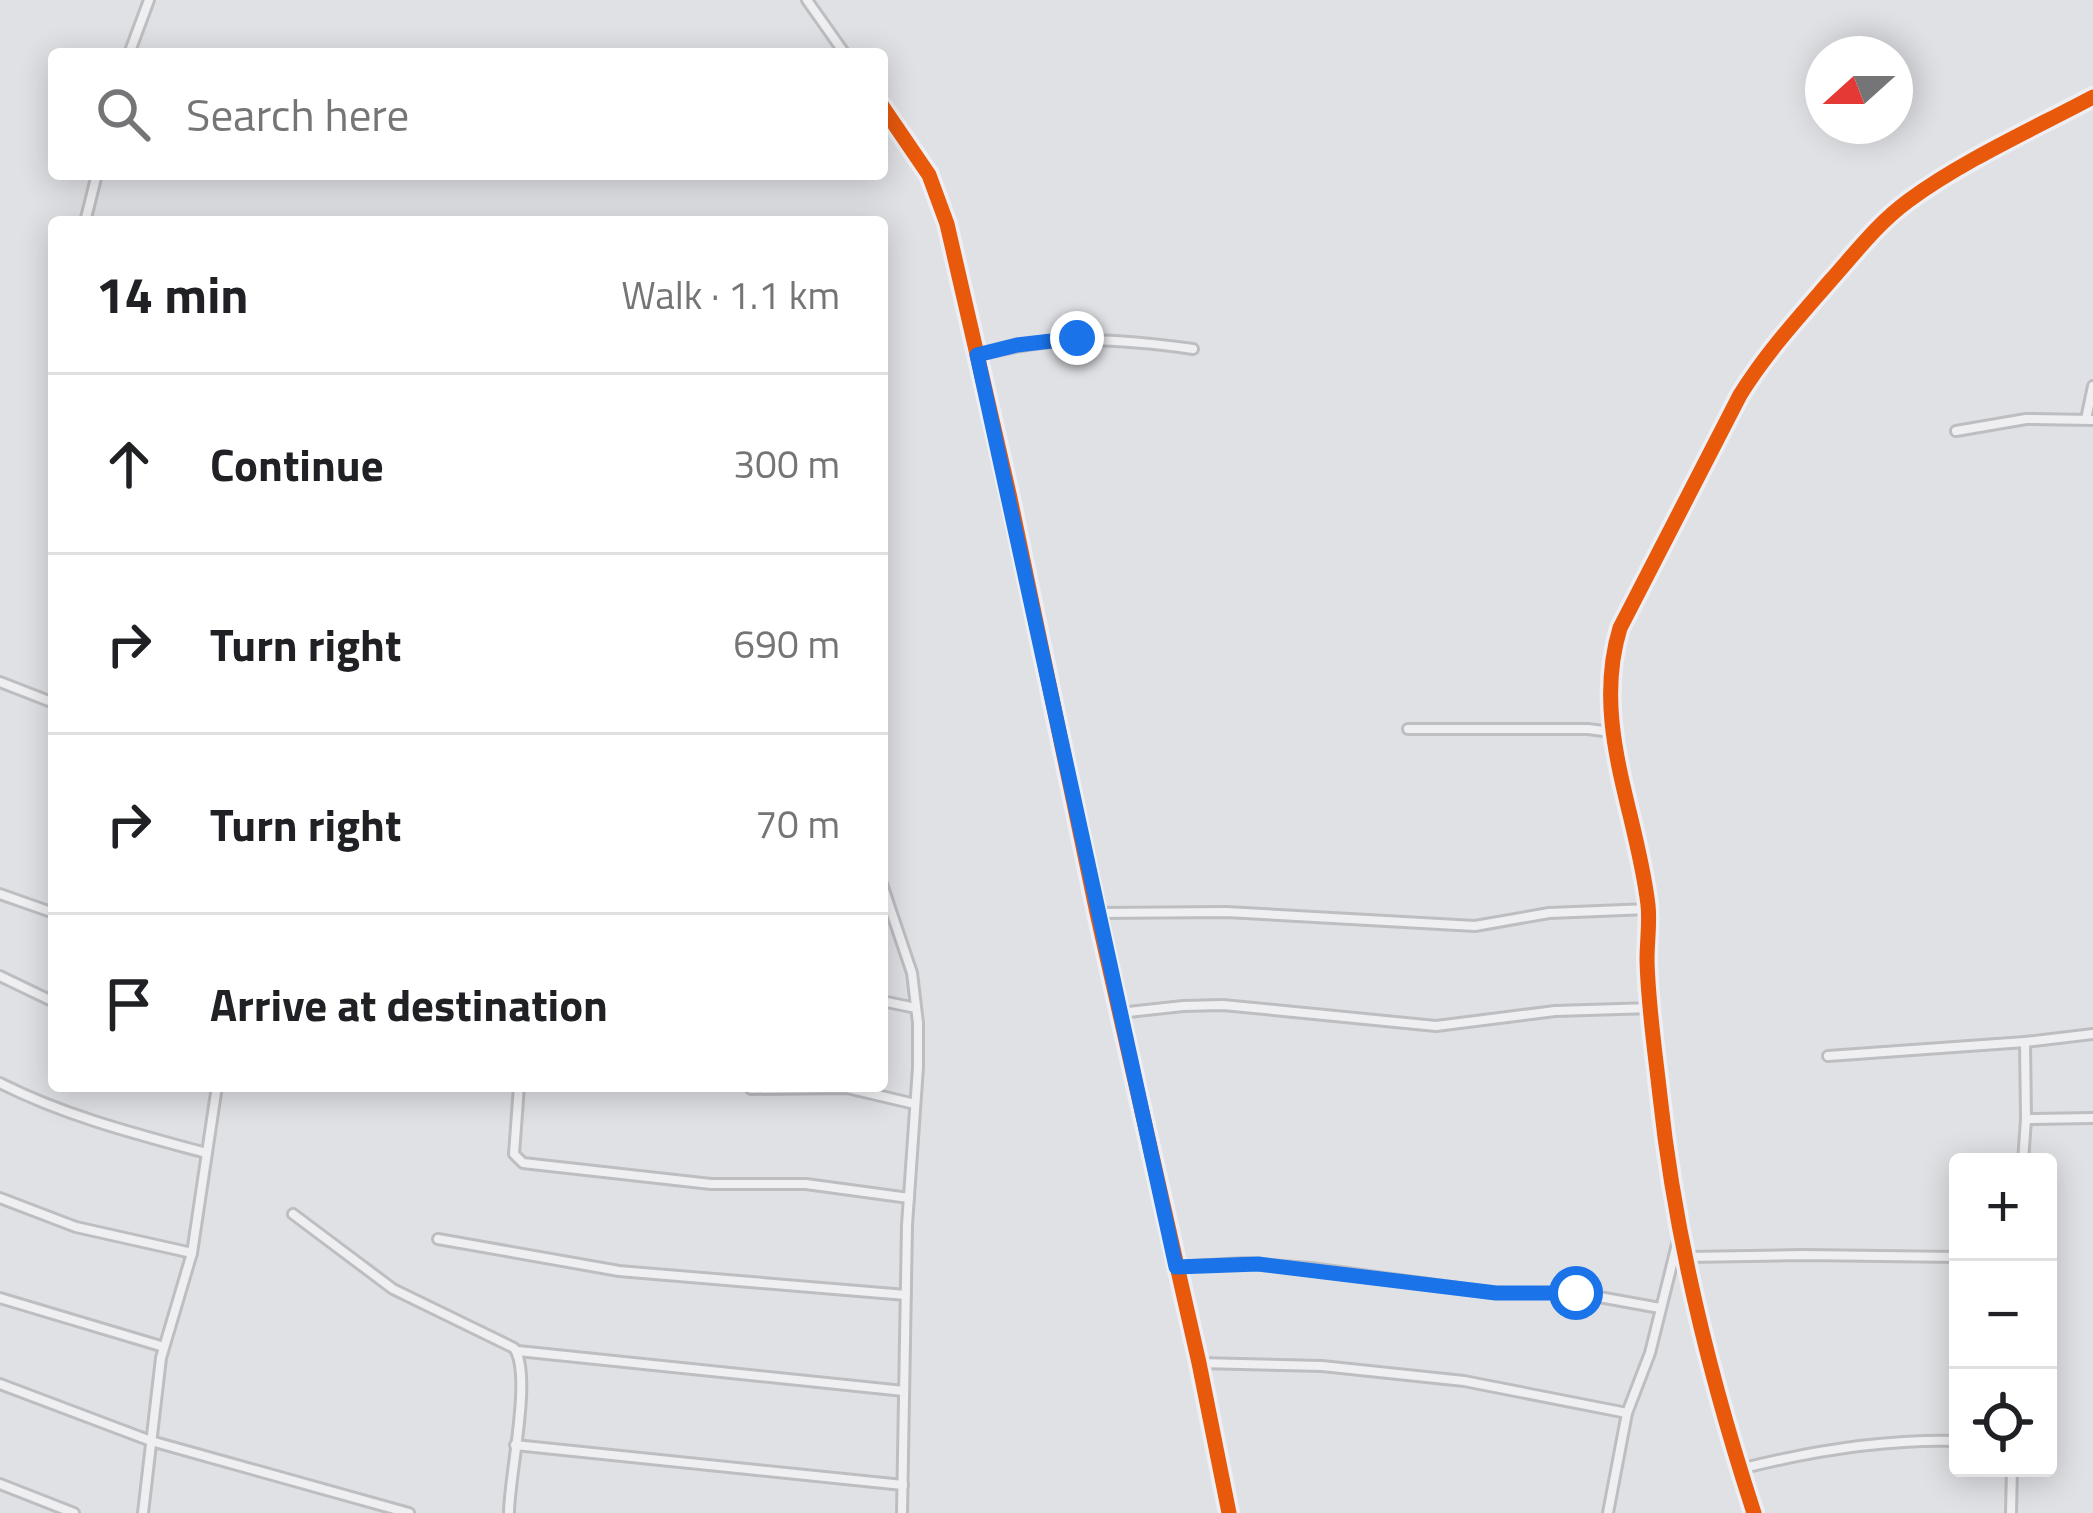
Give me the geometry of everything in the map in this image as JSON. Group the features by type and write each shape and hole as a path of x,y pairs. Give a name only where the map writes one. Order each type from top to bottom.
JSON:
{"street":[{"path":"131,48 149,0"},
{"path":"807,0 841,48"},
{"path":"1754,1513 1712,1375 1680,1228 1660,1098 1647,959 1649,909 1611,732 1610,668 1620,628 1696,475 1762,360 1879,226 1905,203 2093,97"},
{"path":"888,115 928,176 947,224 1228,1513"},
{"path":"86,216 96,180"},
{"path":"977,355 1077,338 1193,349"},
{"path":"1956,431 2026,418 2089,420 2093,386"},
{"path":"0,682 48,701"},
{"path":"1408,729 1611,732"},
{"path":"0,893 48,911"},
{"path":"888,909 912,973 918,1067 909,1198 902,1513"},
{"path":"1097,914 1226,912 1475,926 1550,913 1649,909"},
{"path":"0,976 48,999"},
{"path":"888,1002 916,1008"},
{"path":"1119,1013 1223,1005 1436,1026 1555,1011 1652,1008"},
{"path":"1828,1056 2093,1034"},
{"path":"2024,1153 2025,1042"},
{"path":"0,1083 120,1130 206,1153"},
{"path":"143,1513 164,1347 192,1253 216,1092"},
{"path":"519,1092 514,1154 523,1162 711,1184 806,1184 909,1198"},
{"path":"864,1092 915,1104"},
{"path":"2026,1119 2093,1118"},
{"path":"0,1198 76,1226 192,1253"},
{"path":"293,1214 393,1289 517,1351 904,1391"},
{"path":"1608,1513 1627,1413 1650,1353 1680,1228"},
{"path":"438,1239 619,1270 906,1295"},
{"path":"1687,1258 1949,1257"},
{"path":"1176,1267 1258,1264 1496,1293 1576,1293 1660,1308"},
{"path":"0,1298 164,1347"},
{"path":"508,1513 522,1369 517,1351"},
{"path":"1198,1363 1322,1366 1464,1381 1627,1413"},
{"path":"0,1384 151,1441 409,1513"},
{"path":"1739,1469 1832,1450 1949,1441"},
{"path":"515,1445 903,1485"},
{"path":"2011,1513 2012,1477"},
{"path":"0,1484 74,1513"}],"cycle path":[{"path":"1754,1513 1696,1307 1675,1202 1649,994 1648,905 1613,733 1612,663 1620,628 1740,395 1858,248 1929,186 2093,97"},
{"path":"888,115 929,175 947,224 1229,1513"}],"route":[{"path":"1077,338 977,355 1176,1267 1243,1263 1496,1293 1576,1293"}]}
